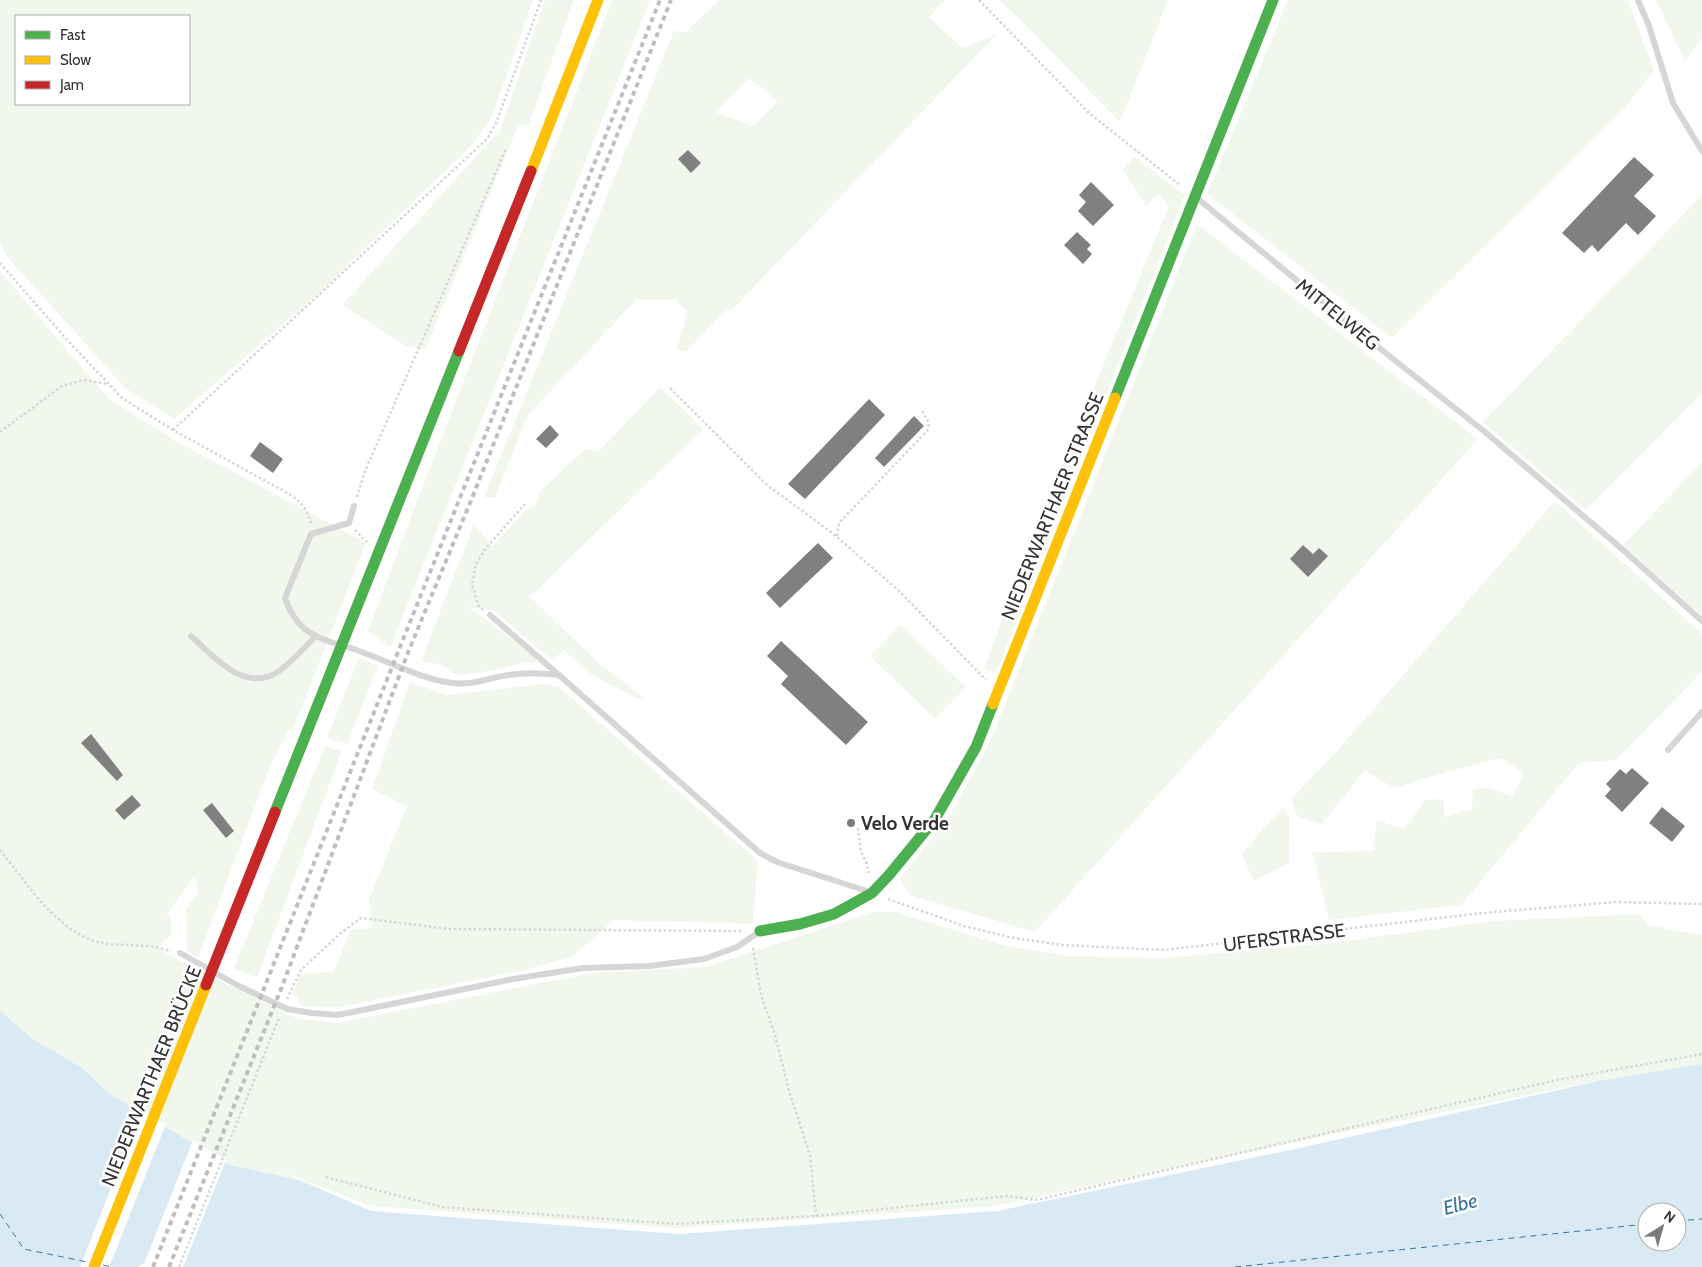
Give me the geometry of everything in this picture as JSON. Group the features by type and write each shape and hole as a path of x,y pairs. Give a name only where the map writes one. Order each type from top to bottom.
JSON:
{"main road":[{"name":"NIEDERWARTHAER BRÜCKE","path":"94,1267 598,0"},
{"name":"NIEDERWARTHAER STRASSE","path":"756,934 834,914 872,893 910,850 945,804 976,747 1273,0"}],"lane":[{"path":"1638,0 1649,26 1673,103 1702,151"},
{"name":"MITTELWEG","path":"1194,196 1485,432 1622,549 1702,621"},
{"path":"354,506 348,523 311,534 285,598 290,611 304,628 316,636 412,672 454,684 532,672 559,675"},
{"path":"490,615 760,853 777,862 872,893"},
{"path":"191,636 227,669 243,676 260,679 276,673 316,636"},
{"path":"1668,750 1702,712"},
{"path":"180,952 237,985 287,1009 312,1014 338,1015 513,979 583,968 649,966 704,959 737,947 756,934"}],"path":[{"path":"173,430 487,139 496,122 541,0"},
{"path":"979,0 1089,113 1194,196"},
{"path":"354,506 366,470 506,149"},
{"path":"0,263 69,342 122,398 173,430 291,495 306,509 311,522 311,534"},
{"path":"0,432 62,386 84,380 108,384"},
{"path":"670,388 767,485 837,537 898,589 998,692"},
{"path":"837,537 838,523 927,432 929,423 922,411"},
{"path":"490,615 479,607 472,585 476,564 486,548 525,504"},
{"path":"858,828 860,852 870,873"},
{"path":"0,850 50,911 71,929 90,939 107,944 148,946 180,952"},
{"name":"UFERSTRASSE","path":"872,893 964,926 1014,938 1063,945 1164,950 1483,913 1615,902 1702,904"},
{"path":"284,1006 301,970 342,932 361,918 449,930 756,934 761,995 775,1035 790,1094 810,1154 816,1216"},
{"path":"179,1267 280,1014"},
{"path":"326,1177 442,1207 675,1224 816,1216 1007,1196 1036,1200 1557,1080 1702,1054"}],"shaded area":[{"path":"0,0 533,0 491,119 471,146 322,290 174,419 125,388 5,254 0,241"},
{"path":"545,0 574,0 529,124 518,126 425,350 406,346 342,305 500,130"},
{"path":"612,0 650,0 390,648 368,631"},
{"path":"719,0 945,0 929,17 962,48 997,34 730,312 727,308 686,352 677,349 687,312 676,300 636,300 528,415 495,498 484,497 674,31 686,32","holes":["749,78 778,101 753,126 715,112"]},
{"path":"999,0 1168,0 1120,122 1025,25"},
{"path":"1288,0 1628,0 1654,71 1623,109 1392,338 1207,194"},
{"path":"1656,0 1702,0 1702,39 1685,61"},
{"path":"1134,157 1185,195 996,673 984,669 1035,530 1169,206 1158,194 1146,206 1123,170"},
{"path":"1702,195 1702,393 1586,510 1483,422"},
{"path":"1197,224 1478,439 1035,932 911,896 900,879 951,813 990,742"},
{"path":"0,271 109,399 176,441 366,543 293,730 289,729 270,766 198,958 187,950 186,908 198,893 194,877 167,914 171,921 171,935 157,947 170,956 296,1018 337,1023 591,973 705,967 874,912 896,912 1006,946 1069,956 1164,958 1322,944 1493,921 1639,914 1648,925 1702,935 1702,1064 1598,1081 1329,1135 995,1206 675,1228 371,1206 277,1170 302,1181 230,1165 108,1093 84,1069 33,1039 0,1011"},
{"path":"660,387 703,429 530,597 599,663 644,698 642,701 592,675 563,650 553,661 495,611 468,607 534,656 538,663 530,662 480,673 457,675 442,665 421,661 474,524 492,547 527,509 533,507 539,499 538,493 585,449 598,452"},
{"path":"1702,462 1702,616 1623,545"},
{"path":"1555,501 1702,634 1702,672 1616,760 1579,763 1461,905 1329,920 1312,852 1373,851 1377,820 1404,829 1425,800 1443,799 1445,817 1472,809 1473,789 1489,788 1513,796 1524,773 1501,758 1394,788 1365,770 1322,824 1297,816 1291,799 1336,752"},
{"path":"900,625 966,687 935,719 870,656"},
{"path":"359,658 378,666 347,744 327,738"},
{"path":"410,682 446,695 545,684 559,687 758,861 753,924 614,920 572,957 526,970 341,1007 301,1006 297,997 292,995 301,974 333,972 351,930 372,928 369,899 407,806 372,789"},
{"path":"325,746 342,751 257,978 234,968"},
{"path":"1283,807 1290,819 1289,863 1254,881 1241,854"}],"water":[{"name":"Elbe","path":"0,1011 33,1039 84,1069 108,1093 230,1165 302,1181 371,1211 679,1234 997,1211 1300,1148 1598,1081 1702,1064 1702,1267 0,1267"}],"pier":[{"path":"142,1110 166,1124 109,1267 80,1267"},
{"path":"193,1140 226,1160 183,1267 138,1267 144,1264"}],"building":[{"path":"688,150 701,163 691,173 678,159"},
{"path":"1634,157 1654,175 1634,196 1656,216 1638,235 1626,223 1598,252 1592,245 1584,253 1562,233"},
{"path":"1091,182 1114,205 1093,226 1078,211 1086,202 1079,195"},
{"path":"1077,232 1091,245 1087,249 1092,254 1083,264 1064,245"},
{"path":"869,399 885,415 805,499 788,484"},
{"path":"914,416 924,426 884,467 875,458"},
{"path":"550,425 559,435 546,448 536,439"},
{"path":"260,442 283,459 273,473 250,456"},
{"path":"818,543 833,558 780,608 766,593"},
{"path":"1303,545 1313,554 1319,548 1328,556 1308,577 1290,559"},
{"path":"781,641 868,722 846,745 781,684 788,676 767,656"},
{"path":"91,734 123,775 117,781 81,743"},
{"path":"1632,768 1649,783 1622,812 1605,796 1611,789 1606,784 1620,769 1626,774"},
{"path":"132,795 141,805 124,820 115,810"},
{"path":"212,803 234,831 226,838 203,810"},
{"path":"1662,807 1685,826 1672,842 1649,823"}],"ferry route":[{"path":"0,1214 24,1249 87,1262"},
{"path":"1687,1220 1702,1219"},
{"path":"1235,1267 1637,1225"},
{"path":"103,1265 111,1267"}],"railway":[{"path":"153,1267 660,0"},
{"path":"169,1267 283,984 407,655 470,503 671,0"}],"traffic: fast":[{"path":"1115,398 1273,0"},
{"path":"275,812 459,351"},
{"path":"760,931 800,924 834,914 872,893 935,819 976,747 993,704"}],"traffic: slow":[{"path":"531,171 598,0"},
{"path":"993,704 1115,398"},
{"path":"94,1267 206,985"}],"traffic: jam":[{"path":"459,351 531,171"},
{"path":"206,985 275,812"}],"place":[{"name":"Velo Verde","path":"851,823"}]}
